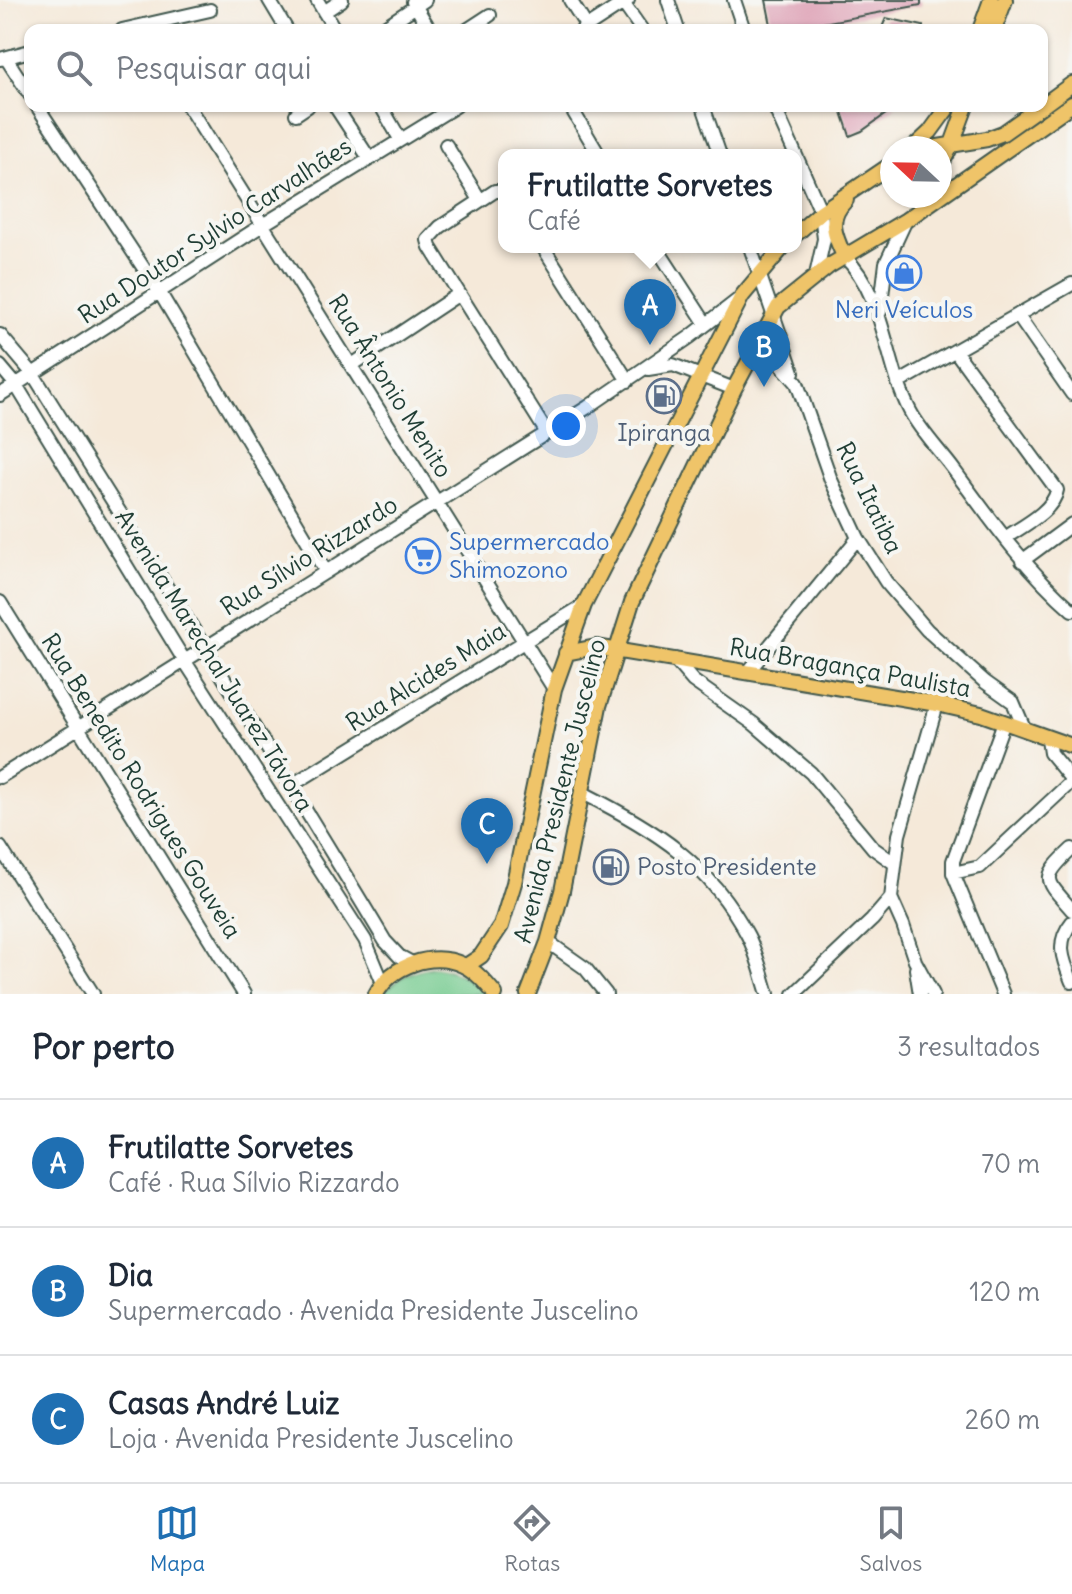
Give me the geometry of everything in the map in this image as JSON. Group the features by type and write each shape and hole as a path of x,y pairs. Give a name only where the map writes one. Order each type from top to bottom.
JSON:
{"main road":[{"path":"982,24 991,0"},
{"path":"996,24 1005,0"},
{"path":"1048,102 1072,84"},
{"path":"906,220 1072,104"},
{"path":"926,136 945,112"},
{"path":"987,139 964,112 952,144 987,139 1003,133 1033,112"},
{"path":"802,228 880,173"},
{"path":"844,256 835,237 834,215 861,186"},
{"path":"906,220 916,208"},
{"name":"Avenida Presidente Juscelino","path":"528,994 548,942 583,793 599,706 616,650 654,551 774,314 787,298 812,278 906,220"},
{"path":"835,237 861,247"},
{"name":"Avenida Presidente Juscelino","path":"466,966 481,956 501,926 517,870 554,689 584,605 742,296 776,253"},
{"name":"Rua Bragança Paulista","path":"566,653 596,647 937,704 981,714 1068,746"},
{"path":"376,991 396,971 412,963 436,959 466,966 495,994"}],"street":[{"path":"269,0 283,24"},
{"path":"332,24 321,6 342,0"},
{"path":"570,0 582,24"},
{"path":"668,0 676,24"},
{"path":"734,0 742,24"},
{"path":"590,24 626,1 639,24"},
{"path":"388,24 417,2 427,24"},
{"path":"153,24 210,10"},
{"path":"476,24 490,15"},
{"path":"24,53 3,58 24,87"},
{"path":"41,112 160,293 326,572"},
{"name":"Rua Ântonio Menito","path":"192,112 554,689"},
{"path":"339,112 369,158"},
{"path":"384,112 400,139"},
{"name":"Rua Doutor Sylvio Carvalhães","path":"0,395 264,224 446,112"},
{"path":"574,112 595,149"},
{"path":"698,112 711,132"},
{"path":"705,112 718,149"},
{"path":"777,112 793,149"},
{"path":"446,145 480,200"},
{"path":"802,169 821,212 824,239 812,278"},
{"path":"498,190 440,227 428,240 547,433"},
{"path":"879,320 886,263 906,220"},
{"path":"547,253 628,381"},
{"path":"659,253 701,328 683,355 687,366 700,375"},
{"name":"Rua Itatiba","path":"752,253 831,480 858,538 886,582 927,630 985,682 1013,702 1025,730"},
{"path":"844,256 867,284 887,351 911,413 1022,561 1043,585 1072,610"},
{"path":"898,383 1072,284"},
{"path":"352,365 459,294"},
{"name":"Rua Sílvio Rizzardo","path":"0,777 628,381 742,296"},
{"path":"1018,316 1072,394"},
{"name":"Avenida Marechal Juarez Távora","path":"0,335 33,374 292,785 385,941 399,956 412,963"},
{"path":"956,352 1057,490 1056,498 1048,507 1005,538"},
{"path":"750,359 770,359 779,363 797,383"},
{"path":"641,371 667,364 734,389"},
{"name":"Avenida Marechal Juarez Távora","path":"0,366 16,385 184,660 365,940 376,991"},
{"path":"1022,561 1072,524"},
{"path":"748,672 858,538"},
{"name":"Rua Benedito Rodrigues Gouveia","path":"0,602 244,994"},
{"name":"Rua Alcides Maia","path":"292,785 584,605"},
{"path":"674,659 693,681 754,724 800,763 873,848 894,863"},
{"path":"920,994 915,961 891,898 894,863 937,704"},
{"path":"1003,994 953,873 953,861 1004,722"},
{"path":"953,873 980,867 1072,780 1050,753 1048,740"},
{"path":"1057,763 1059,752 1068,746"},
{"path":"583,793 661,836 694,863 748,936 768,994"},
{"path":"0,847 93,994"},
{"path":"1072,849 1055,865 1049,876 1050,883 1072,910"},
{"path":"794,994 891,898"},
{"path":"1072,922 1062,939 1061,948 1072,982"},
{"path":"548,942 585,968 606,994"},
{"path":"915,961 933,994"}],"green space":[{"path":"435,967 463,976 485,994 382,994 406,975"}],"building":[{"path":"766,0 921,0 921,5 818,24 771,24"},
{"path":"886,18 914,24 884,24"},
{"path":"842,112 889,112 862,131 850,136"}],"place":[{"name":"Neri Veículos","path":"904,273"},
{"name":"Frutilatte Sorvetes","path":"650,345"},
{"name":"Dia","path":"764,387"},
{"name":"Ipiranga","path":"664,396"},
{"name":"Supermercado Shimozono","path":"423,556"},
{"name":"Casas André Luiz","path":"487,864"},
{"name":"Posto Presidente","path":"611,867"}]}
